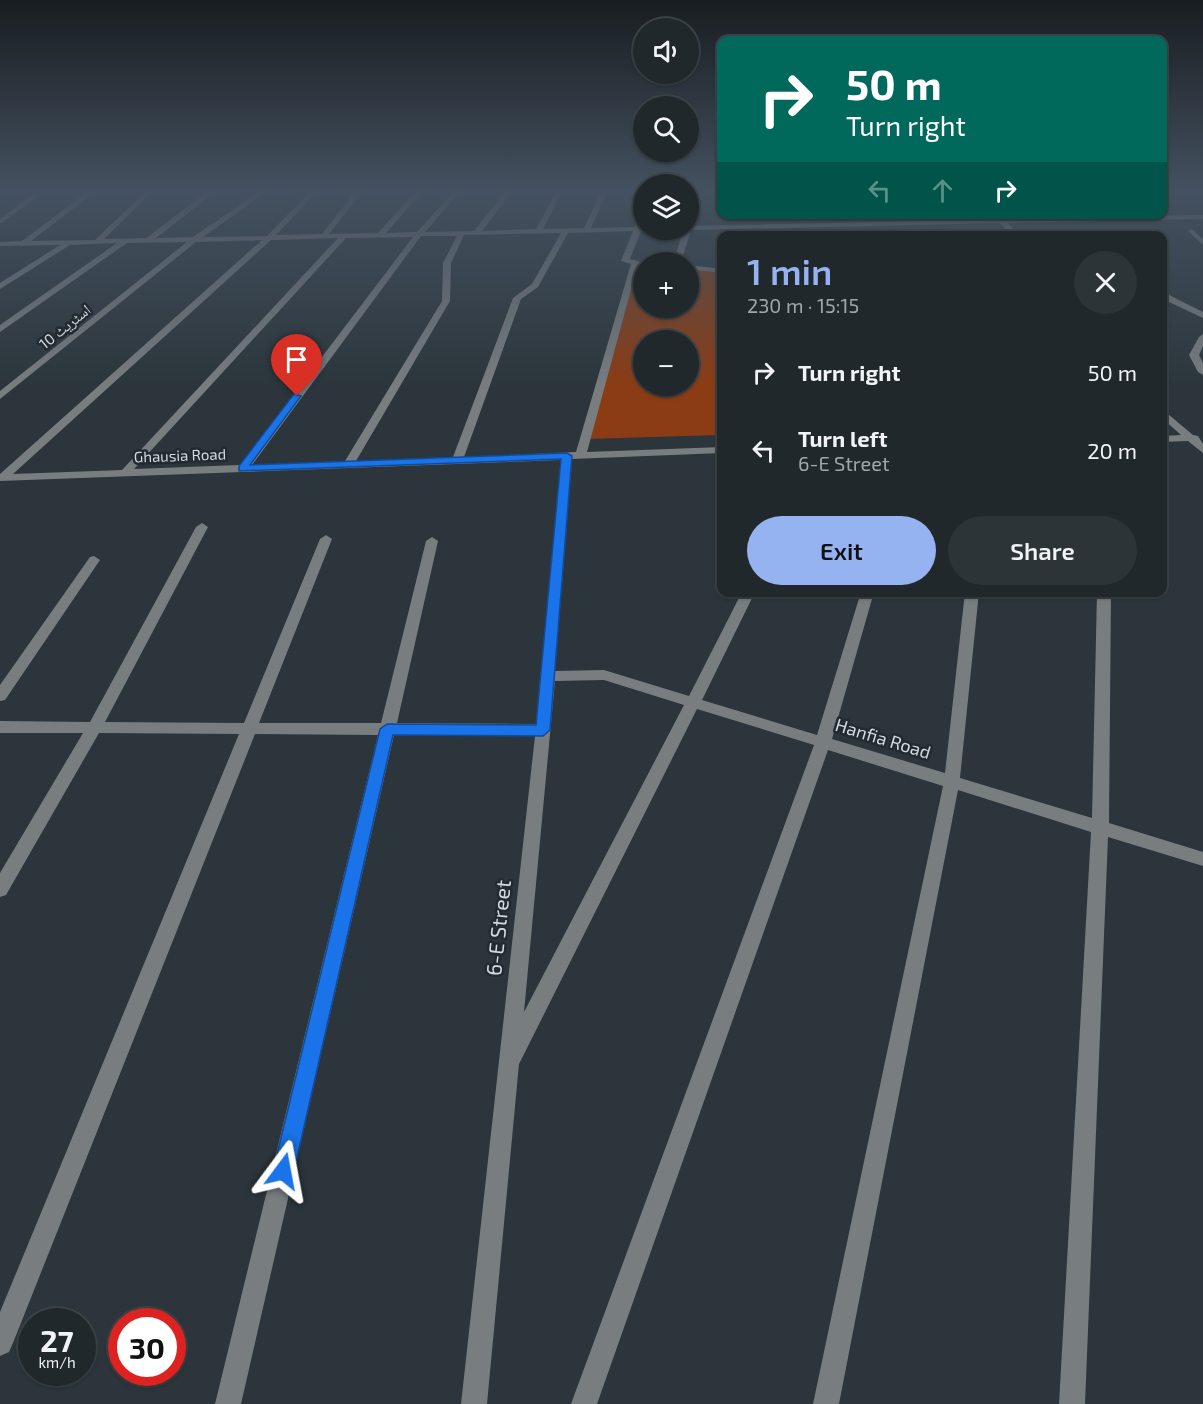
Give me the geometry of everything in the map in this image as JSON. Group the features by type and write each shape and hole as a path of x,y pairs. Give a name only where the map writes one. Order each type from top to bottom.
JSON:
{"street":[{"path":"0,287 45,258"},
{"path":"0,329 101,258"},
{"name":"اسٹریٹ 10","path":"0,396 171,258"},
{"path":"1,478 247,258"},
{"path":"125,473 324,258"},
{"path":"243,469 401,258"},
{"path":"350,465 446,301 447,264 450,258"},
{"path":"457,460 517,298 535,285 550,258"},
{"path":"699,268 717,270"},
{"name":"6-E Street","path":"474,1404 507,1068 573,456 633,280"},
{"path":"1167,295 1203,315"},
{"path":"1185,307 1203,306"},
{"path":"1203,337 1194,355 1203,372"},
{"path":"1167,417 1188,439 1203,450"},
{"path":"1167,439 1203,438"},
{"name":"Ghausia Road","path":"1,478 717,450"},
{"path":"0,890 94,728 202,527"},
{"path":"0,1343 326,539"},
{"path":"228,1404 432,542"},
{"path":"0,696 94,560"},
{"path":"507,1068 746,597"},
{"path":"584,1404 823,742 866,597"},
{"path":"826,1404 952,781 971,597"},
{"path":"1072,1404 1100,826 1104,597"},
{"name":"Hanfia Road","path":"548,676 604,675 694,700 1203,859"},
{"path":"0,728 543,730"}],"shaded area":[{"path":"633,262 633,318 699,318 699,268 717,270 717,435 585,439"}],"route":[{"path":"283,1171 387,729 543,730 567,456 243,469 297,396"}]}
